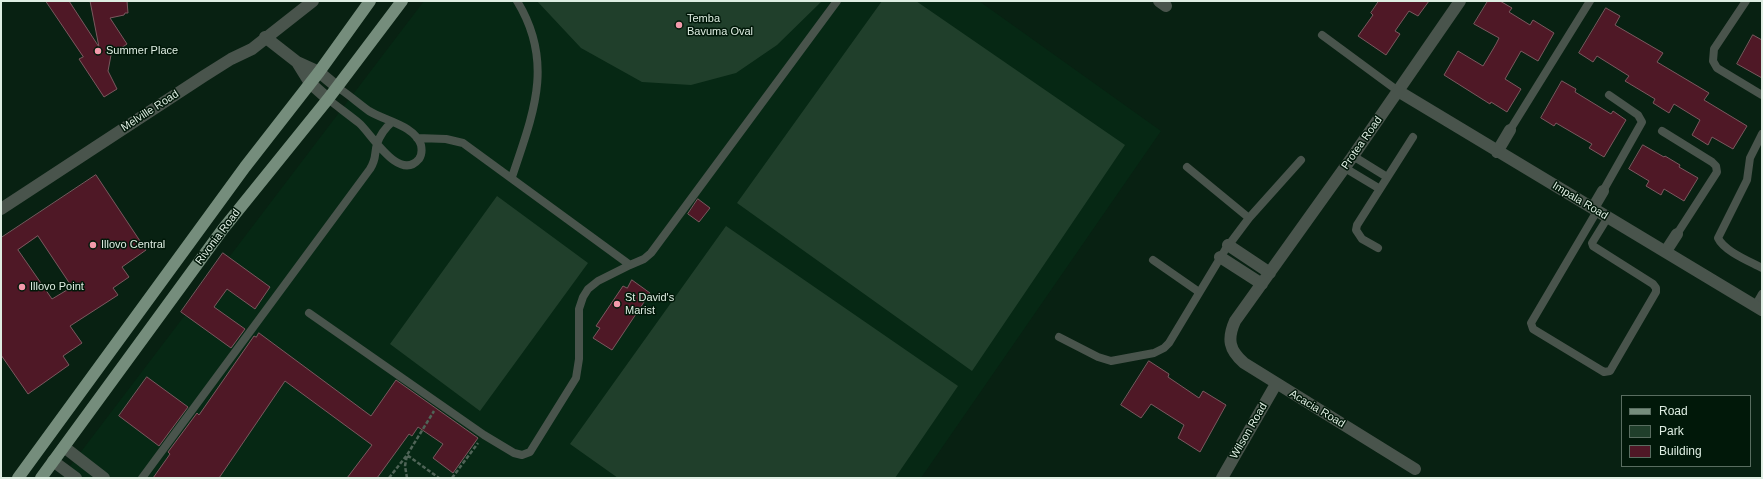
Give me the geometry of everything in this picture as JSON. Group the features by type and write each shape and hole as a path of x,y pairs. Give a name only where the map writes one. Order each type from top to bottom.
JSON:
{"main road":[{"name":"Rivonia Road","path":"18,478 245,167 319,72 370,1"},
{"name":"Rivonia Road","path":"41,478 223,229 328,99 402,1"}],"street":[{"name":"Melville Road","path":"1,209 204,76 231,59 252,49 265,37 313,1"},
{"name":"Protea Road","path":"1230,338 1236,321 1345,168 1460,1"},
{"path":"265,37 297,62 319,72 337,87"},
{"path":"297,62 310,83 328,99"},
{"name":"Impala Road","path":"1398,91 1497,152 1666,251 1759,308"},
{"path":"1497,152 1510,130"},
{"path":"1599,212 1603,191"},
{"path":"1666,251 1677,234"},
{"path":"1228,245 1270,272"},
{"path":"1220,257 1262,284"},
{"name":"Acacia Road","path":"1230,338 1232,348 1236,356 1276,384 1415,469"},
{"name":"Wilson Road","path":"1222,478 1276,384"},
{"path":"64,447 104,478"},
{"path":"53,461 76,478"}],"lane":[{"path":"512,177 537,93 539,69 537,50 532,32 517,1"},
{"path":"310,313 484,435 514,453 522,455 530,452 576,378 579,364 579,310 583,297 598,281 644,259 651,253 837,1"},
{"path":"1510,130 1590,1"},
{"path":"1746,1 1714,49 1713,61 1717,68 1762,95"},
{"path":"1322,35 1398,91"},
{"path":"328,99 360,124 386,155 396,162 408,166 415,163 420,158 422,151 417,138 411,132 369,111 337,87"},
{"path":"1603,191 1642,122 1638,115 1609,95"},
{"path":"142,478 370,168 376,156 377,145 382,133 392,122"},
{"path":"1662,131 1712,162 1716,166 1717,172 1677,234"},
{"path":"1762,134 1750,158 1747,180 1718,238 1724,248 1762,268"},
{"path":"1378,248 1362,239 1356,230 1357,225 1413,137"},
{"path":"417,138 446,139 463,143 512,177 630,265"},
{"path":"1353,156 1387,177"},
{"path":"1059,336 1098,357 1111,361 1154,353 1164,348 1169,343 1228,245 1249,218 1301,160"},
{"path":"1187,167 1249,218"},
{"path":"1345,168 1380,189"},
{"path":"1599,212 1592,243 1593,246 1653,284 1656,288 1656,292 1608,373 1533,329 1531,326 1531,323 1599,212"},
{"path":"1153,260 1199,292"},
{"path":"1759,308 1762,294"}],"path":[{"path":"389,478 407,454 439,404"},
{"path":"452,478 484,435"},
{"path":"407,454 405,466 407,478"},
{"path":"407,454 439,478"}],"shaded area":[{"name":"St David's Marist","path":"424,1 979,1 1161,131 921,478 61,478"}],"green space":[{"name":"Temba Bavuma Oval","path":"537,1 822,1 777,45 736,73 691,85 642,82 581,48"},
{"path":"882,1 916,1 1125,145 972,371 737,203"},
{"path":"497,196 588,263 480,411 390,344"},
{"path":"726,226 958,386 895,478 618,478 570,444"}],"building":[{"name":"Summer Place","path":"46,1 69,1 99,47 90,1 127,1 128,13 110,18 127,44 111,55 108,71 117,89 104,97 79,59 83,57"},
{"path":"1379,1 1429,1 1418,16 1409,11 1395,31 1400,34 1386,55 1358,36 1373,15 1371,13"},
{"path":"1488,1 1500,1 1512,8 1509,12 1530,25 1533,20 1554,33 1538,61 1521,51 1505,79 1521,89 1507,112 1491,102 1490,104 1444,75 1458,51 1483,66 1499,38 1474,24"},
{"path":"1606,8 1620,16 1615,25 1663,53 1657,62 1709,93 1704,100 1747,126 1733,149 1712,137 1708,145 1692,135 1700,120 1674,104 1669,113 1653,103 1655,99 1625,81 1629,76 1597,56 1593,62 1579,53"},
{"path":"1753,35 1762,40 1762,78 1737,64"},
{"path":"1562,81 1576,89 1575,92 1611,114 1613,111 1626,120 1604,157 1589,148 1592,144 1556,123 1554,126 1541,118"},
{"path":"1643,145 1680,165 1679,167 1698,178 1684,201 1664,189 1661,195 1646,186 1649,181 1629,169"},
{"path":"96,175 146,250 122,267 129,277 113,288 118,295 70,326 82,343 63,356 69,365 28,394 1,355 1,238","holes":["38,236 72,287 52,299 18,250"]},
{"path":"698,199 710,208 699,222 688,214"},
{"path":"223,253 270,287 255,309 227,289 214,307 245,329 231,348 181,312"},
{"path":"632,280 650,293 612,350 593,338 600,328 596,326 623,286 627,288"},
{"path":"259,333 371,416 396,380 478,438 453,473 433,458 443,444 418,427 412,436 409,434 377,478 347,478 372,445 285,381 219,478 153,478 170,454 168,452 197,413 199,415 254,336 256,337"},
{"path":"1149,361 1169,374 1168,377 1199,398 1203,391 1226,405 1200,452 1178,438 1184,425 1151,404 1141,418 1121,405"},
{"path":"147,377 188,407 159,446 119,416"}],"place":[{"name":"Temba Bavuma Oval","path":"679,25"},
{"name":"Summer Place","path":"98,51"},
{"name":"Illovo Central","path":"93,245"},
{"name":"Illovo Point","path":"22,287"},
{"name":"St David's Marist","path":"617,304"}]}
